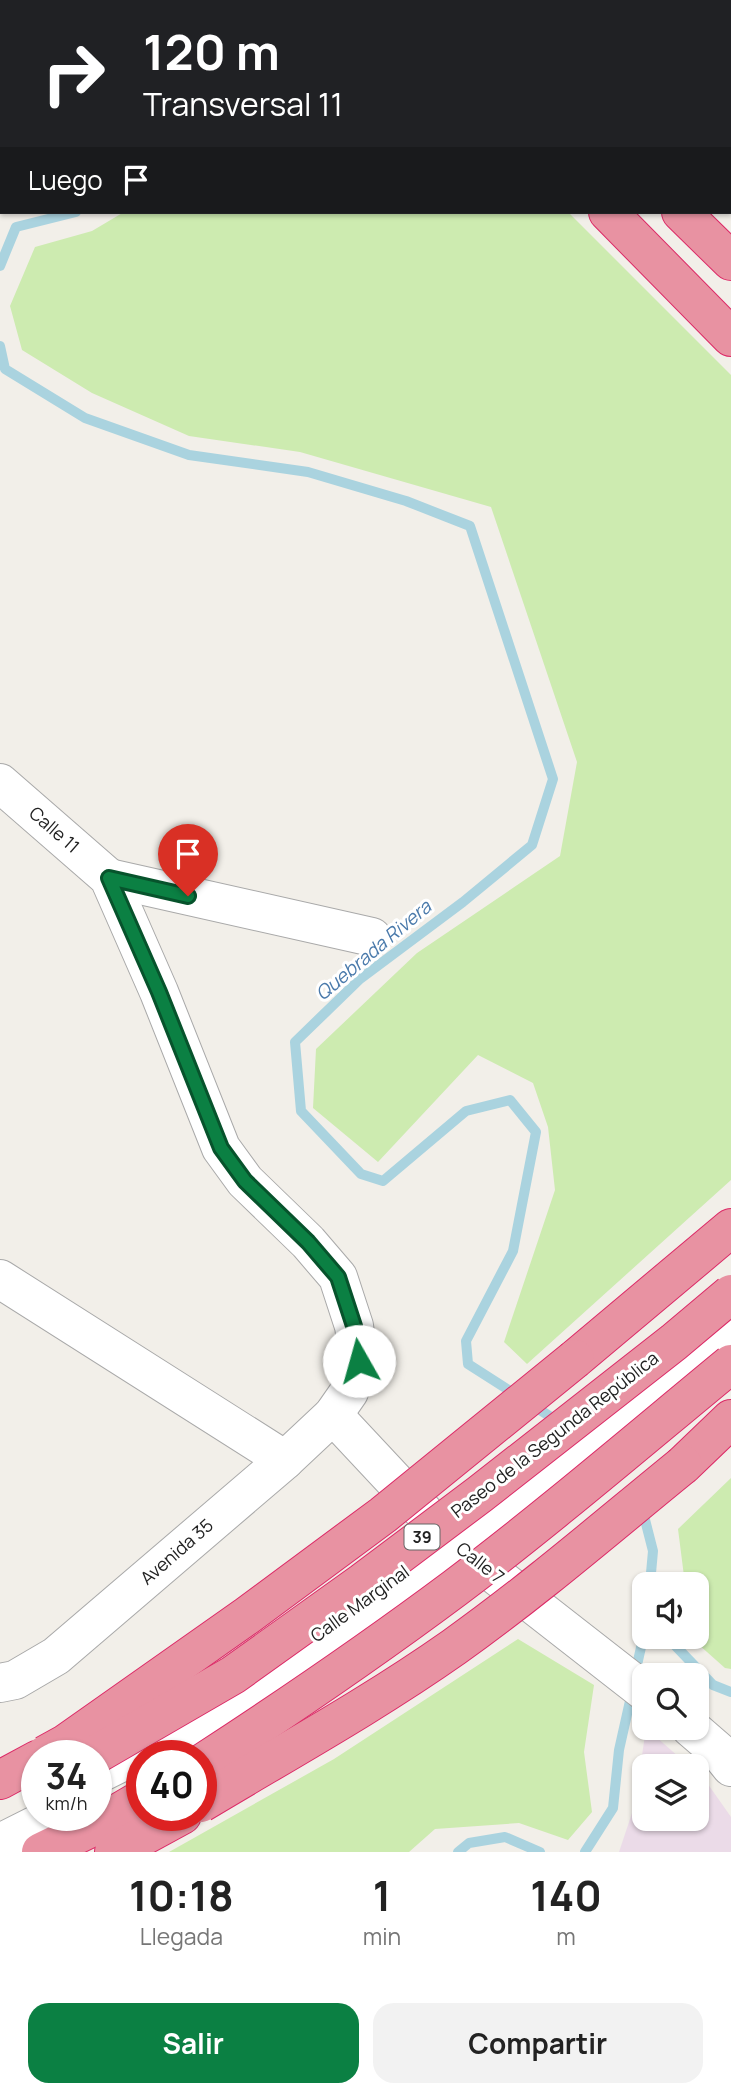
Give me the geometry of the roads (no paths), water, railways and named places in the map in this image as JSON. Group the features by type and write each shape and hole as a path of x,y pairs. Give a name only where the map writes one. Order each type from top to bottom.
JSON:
{"highway":[{"path":"610,214 731,337"},
{"path":"683,214 731,261"},
{"path":"71,1740 248,1615 383,1515 731,1228"},
{"name":"Paseo de la Segunda República","path":"112,1745 233,1675 352,1589 480,1494 731,1294"},
{"path":"217,1754 308,1695 455,1588 731,1364"},
{"path":"217,1793 414,1674 456,1645 683,1465 731,1419"},
{"path":"0,1780 21,1769"},
{"path":"0,1800 21,1790"},
{"path":"41,1852 126,1808"},
{"path":"114,1852 153,1831"}],"street":[{"name":"Calle 11","path":"0,783 109,878"},
{"path":"109,878 372,937"},
{"name":"Avenida 35","path":"7,1681 56,1657 285,1460 333,1415 349,1392 359,1361 354,1326 338,1277 308,1242 245,1181 221,1148 159,992 109,878"},
{"path":"0,1279 285,1460"},
{"name":"Calle Marginal","path":"191,1740 355,1634 455,1544 731,1320"},
{"name":"Calle 7","path":"333,1415 455,1544 632,1682"},
{"name":"Calle Marginal","path":"112,1767 229,1697 455,1544"},
{"path":"705,1740 731,1767"},
{"path":"0,1822 21,1812"},
{"path":"0,1843 24,1831"}],"waterway":[{"name":"Quebrada Rivera","path":"0,266 16,227 68,214"},
{"name":"Quebrada Rivera","path":"0,346 5,369 85,418 189,455 308,472 406,501 470,526 553,779 532,845 463,902 360,979 295,1042 301,1111 361,1174 383,1181 466,1111 510,1100 536,1132 513,1251 466,1341 468,1364 518,1396"},
{"name":"Quebrada Rivera","path":"531,1404 560,1423"},
{"name":"Quebrada Rivera","path":"642,1508 653,1551 651,1572"},
{"name":"Quebrada Rivera","path":"637,1663 641,1649"},
{"path":"678,1649 713,1685 731,1692"},
{"name":"Quebrada Rivera","path":"585,1852 613,1808 619,1750 632,1692"},
{"name":"Quebrada Rivera","path":"458,1852 469,1843 505,1837 540,1852"}]}
